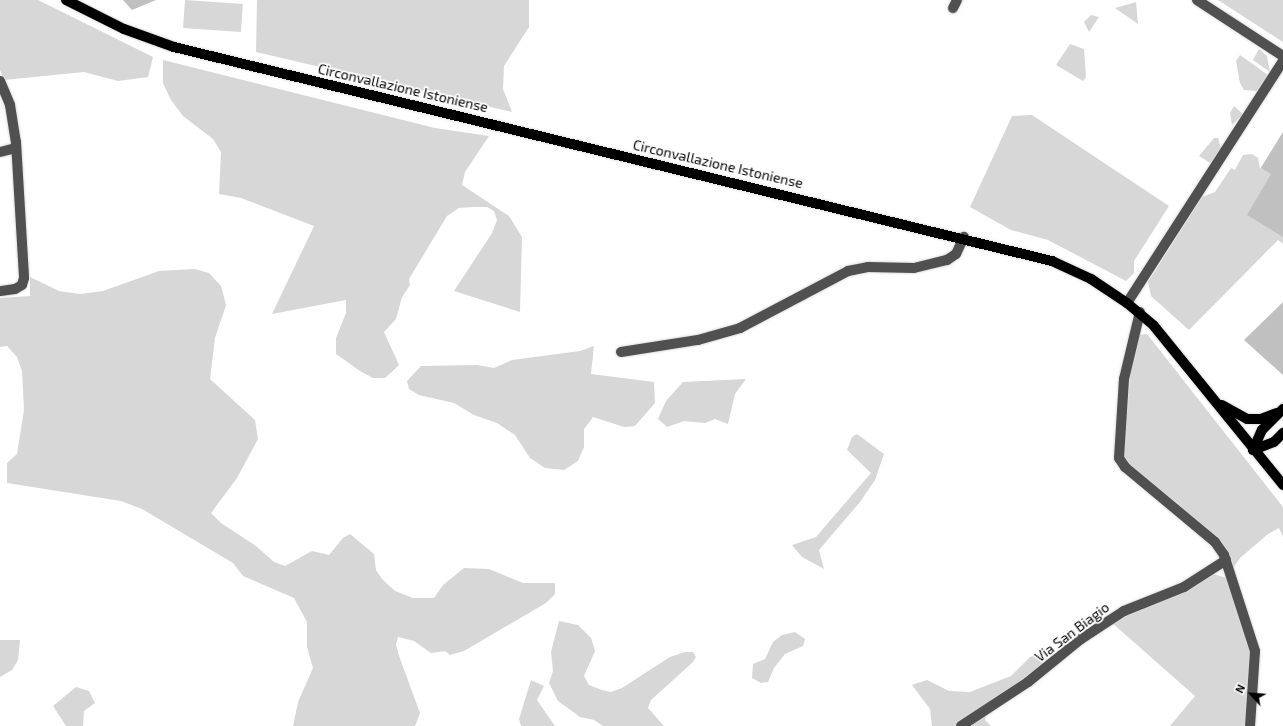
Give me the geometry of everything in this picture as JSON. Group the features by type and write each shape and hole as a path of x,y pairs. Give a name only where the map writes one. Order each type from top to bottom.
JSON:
{"main road":[{"name":"Circonvallazione Istoniense","path":"66,0 106,21 174,47 964,237 1052,261 1091,279 1140,312 1154,326 1253,450 1283,485"},
{"path":"1207,391 1239,416 1253,419 1280,411"},
{"path":"1253,450 1262,430 1280,411"},
{"path":"1253,450 1274,442 1283,433"}],"street":[{"path":"1197,0 1283,56"},
{"path":"1127,303 1283,61"},
{"path":"0,81 10,105 16,148 24,278 22,286 15,289 0,291"},
{"path":"0,152 16,148"},
{"path":"621,352 698,340 740,328 848,271 868,267 914,268 947,260 956,254 964,237"},
{"path":"1140,312 1124,379 1119,458 1125,467 1215,542 1226,560 1255,651 1250,726"},
{"name":"Via San Biagio","path":"960,726 1028,682 1081,639 1124,611 1184,587 1226,560"}],"shaded area":[{"path":"0,0 38,0 153,57 148,77 118,81 84,72 4,80 0,70"},
{"path":"185,0 243,4 241,32 183,28"},
{"path":"257,0 529,0 529,27 504,66 503,89 512,112 256,52"},
{"path":"1218,0 1283,0 1283,42"},
{"path":"1136,2 1138,24 1115,8"},
{"path":"1091,15 1099,17 1089,32 1084,22"},
{"path":"1070,44 1084,49 1086,77 1083,81 1056,65"},
{"path":"1259,49 1267,56 1270,72 1253,60"},
{"path":"1240,55 1268,75 1266,82 1257,91 1244,90 1240,83 1236,61"},
{"path":"163,60 435,128 489,136 465,172 462,185 509,216 522,237 520,312 454,291 492,233 497,220 494,211 487,207 473,207 459,208 447,216 409,279 410,285 402,297 396,319 384,332 399,365 385,378 373,378 360,371 336,354 336,338 346,313 346,300 272,314 314,226 241,198 219,194 221,152 213,139 183,116 171,100 163,83"},
{"path":"1234,106 1243,114 1232,125 1230,113"},
{"path":"1032,115 1169,206 1134,261 1134,273 1126,281 1048,240 1011,230 970,207 1012,116"},
{"path":"1283,132 1283,244 1278,240 1189,330 1151,296 1148,282 1202,197 1215,192 1231,168 1235,170 1243,155 1252,154 1258,158 1260,169"},
{"path":"1214,138 1218,138 1221,148 1210,163 1199,156"},
{"path":"195,269 209,273 221,286 226,305 215,338 210,379 255,420 258,439 237,478 211,513 221,523 256,546 274,562 285,566 312,551 329,555 343,538 350,534 374,554 376,570 382,579 395,591 413,598 434,598 443,585 464,568 489,569 523,583 555,583 555,594 546,603 464,651 450,655 445,651 431,653 414,641 398,637 396,645 399,656 420,713 415,726 293,726 298,702 313,668 307,647 307,622 294,598 243,576 233,563 142,509 121,501 7,483 7,463 17,454 24,410 22,371 17,357 7,346 0,347 0,298 30,296 30,277 59,291 80,294 103,291 159,271"},
{"path":"1147,334 1283,507 1283,537 1279,528 1268,534 1240,558 1232,570 1223,545 1177,503 1135,471 1123,457 1132,357 1137,335"},
{"path":"594,346 591,374 654,382 655,403 635,426 624,427 593,417 584,429 584,447 578,461 564,470 545,468 530,458 515,435 497,423 474,415 454,403 419,395 409,389 407,381 421,366 477,365 494,368 512,360 580,351"},
{"path":"746,379 735,394 728,424 715,419 705,423 684,421 667,427 658,419 666,401 683,382"},
{"path":"857,434 884,454 875,480 860,502 819,550 824,569 802,557 792,545 816,537 871,473 847,450 852,437"},
{"path":"1213,574 1227,578 1252,655 1249,712 1244,726 1170,726 1195,696 1111,622"},
{"path":"559,621 578,625 591,638 595,651 584,676 589,685 602,690 611,692 622,688 670,657 685,652 693,652 696,657 693,662 651,700 648,708 664,726 603,726 594,720 580,717 558,701 549,683 553,671 551,652"},
{"path":"795,632 805,639 803,646 785,654 774,668 768,682 761,683 752,678 753,664 765,659 773,642 782,635"},
{"path":"0,640 20,640 18,660 12,670 0,677"},
{"path":"1052,651 1059,652 986,715 985,720 991,726 932,726 930,709 912,685 927,680 949,691 970,692 1011,676 1030,657"},
{"path":"531,680 544,686 537,700 555,726 521,726 519,719"},
{"path":"76,687 89,691 95,703 84,711 83,726 66,726 53,706"}],"building":[{"path":"123,0 156,0 132,10"},
{"path":"1283,132 1283,237 1247,215 1271,174 1261,168"},
{"path":"1283,302 1283,375 1244,340"}]}
